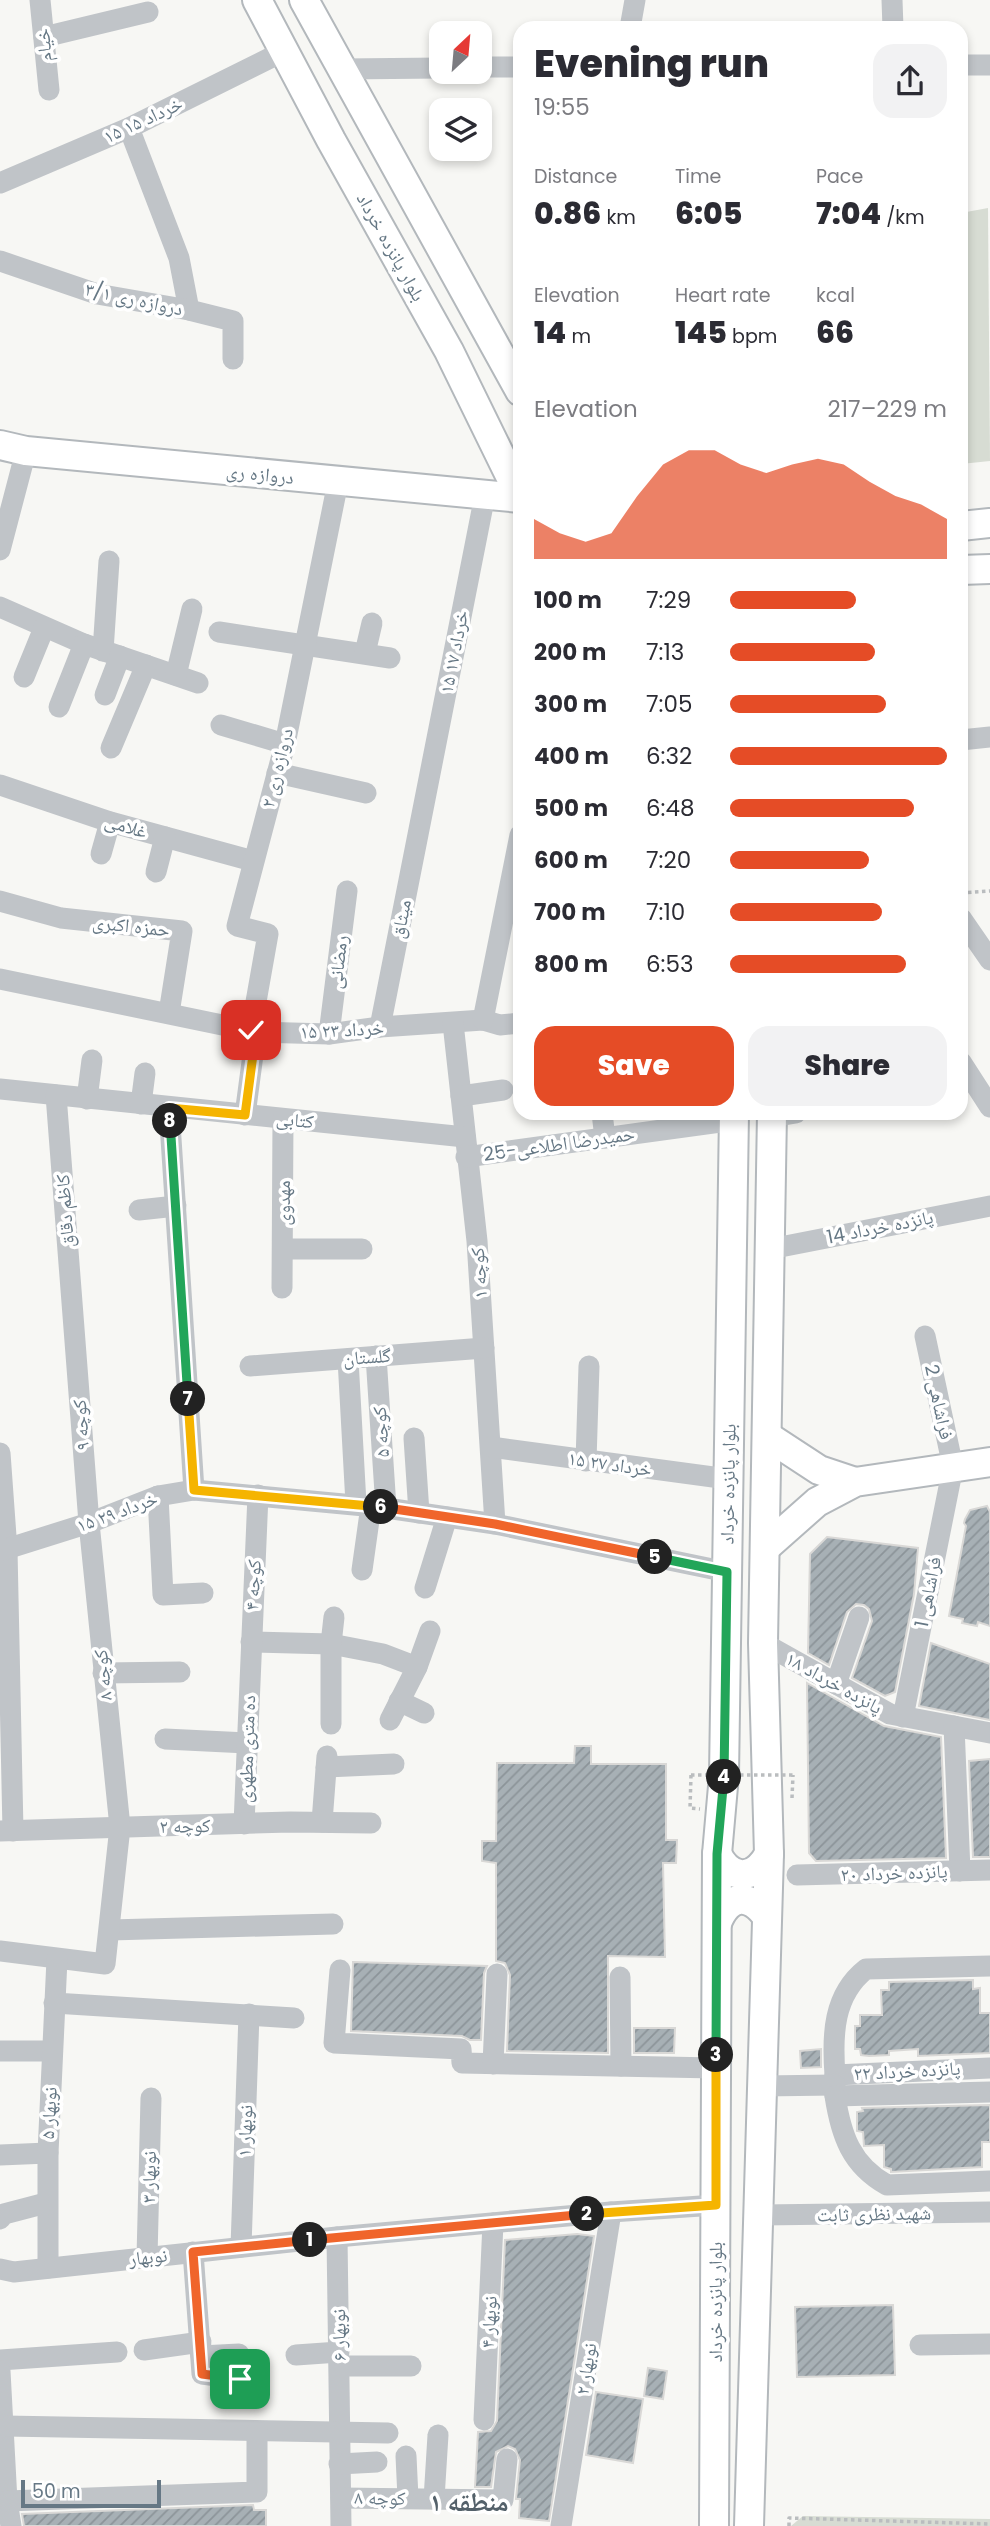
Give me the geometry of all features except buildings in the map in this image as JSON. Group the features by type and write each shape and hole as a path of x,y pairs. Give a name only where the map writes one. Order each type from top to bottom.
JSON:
{"main road":[{"name":"بلوار پانزده خرداد","path":"257,0 331,140 449,351 513,483"},
{"path":"304,0 513,378"},
{"name":"دروازه ری","path":"13,448 338,482 513,497"},
{"path":"968,525 990,523"},
{"path":"968,570 990,569"},
{"name":"بلوار پانزده خرداد","path":"712,2524 717,1854 724,1775 734,1120"},
{"name":"بلوار پانزده خرداد","path":"750,2524 769,1854 763,1643 770,1249 780,1120"},
{"path":"767,1436 819,1470 855,1482"},
{"path":"765,1548 817,1502 855,1482 990,1462"},
{"path":"717,1854 724,1866 736,1874 750,1874 762,1867 769,1854"},
{"path":"717,1923 722,1910 733,1901 747,1900 759,1906 767,1917"}],"street":[{"name":"خیام","path":"40,0 49,90"},
{"path":"631,21 635,0"},
{"path":"892,0 893,21"},
{"path":"44,37 148,12"},
{"name":"۱۵ خرداد ۱۵","path":"0,183 129,128 284,51"},
{"path":"968,65 990,65"},
{"path":"492,68 513,67"},
{"path":"343,69 429,68"},
{"path":"129,128 178,258 189,310"},
{"name":"دروازه ری ۳/۱","path":"0,261 97,294 189,310 233,321 233,359"},
{"path":"1,543 13,448"},
{"name":"دروازه ری ۲","path":"253,1031 268,934 237,926 285,744 338,482"},
{"name":"۱۵ خرداد ۱۷","path":"422,810 485,495"},
{"path":"105,695 102,650 110,561"},
{"path":"0,607 44,628 198,683"},
{"path":"176,675 192,609"},
{"path":"365,653 372,623"},
{"path":"24,677 44,628"},
{"path":"219,632 390,658"},
{"path":"59,707 102,650"},
{"path":"111,748 146,665"},
{"path":"221,725 285,744"},
{"path":"968,739 990,737"},
{"path":"277,773 366,793"},
{"name":"غلامی","path":"0,785 110,822 253,861"},
{"name":"میثاق","path":"380,1027 422,810"},
{"path":"101,854 110,822"},
{"path":"156,872 164,837"},
{"path":"483,1020 513,870"},
{"name":"رمضانی","path":"329,1034 347,891"},
{"name":"حمزه اکبری","path":"0,901 61,918 182,931 169,1013"},
{"path":"968,928 990,960"},
{"name":"۱۵ خرداد ۲۳","path":"0,979 253,1031 329,1034 380,1027 483,1020 500,1025 513,1024"},
{"name":"کوچه ۱","path":"453,1023 477,1241 495,1524"},
{"path":"245,1115 253,1031"},
{"path":"87,1099 92,1060"},
{"path":"141,1104 145,1073"},
{"path":"968,1073 990,1107"},
{"name":"کتابی","path":"0,1089 283,1119 466,1147"},
{"path":"461,1096 503,1090"},
{"name":"کاظم دقاق","path":"56,1095 74,1328"},
{"path":"169,1108 194,1490"},
{"name":"مهدوی","path":"282,1288 283,1119"},
{"path":"603,1120 605,1138"},
{"name":"حمیدرضا اطلاعی-25","path":"466,1147 605,1138 711,1120"},
{"path":"139,1210 176,1206"},
{"name":"پانزده خرداد 14","path":"770,1249 987,1211"},
{"path":"283,1249 362,1249"},
{"name":"کوچه ۹","path":"74,1328 89,1523"},
{"name":"فراشاهی 2","path":"925,1336 953,1467"},
{"name":"گلستان","path":"250,1366 484,1348"},
{"name":"کوچه ۵","path":"371,1506 376,1356"},
{"name":"کوچه ۵","path":"348,1359 371,1506"},
{"path":"586,1461 589,1366"},
{"path":"414,1438 419,1513"},
{"name":"۱۵ خرداد ۲۷","path":"491,1447 728,1479"},
{"path":"0,1453 6,1831"},
{"name":"فراشاهی 1","path":"903,1717 953,1467"},
{"name":"۱۵ خرداد ۲۹","path":"3,1551 89,1523 158,1496 194,1490 371,1506 495,1524 727,1572"},
{"path":"158,1496 163,1595 203,1593"},
{"name":"کوچه ۴","path":"249,1674 258,1496"},
{"path":"362,1570 371,1506"},
{"path":"425,1588 447,1517"},
{"name":"کوچه ۸","path":"57,1959 105,1964 120,1827 89,1523"},
{"path":"331,1724 331,1644 334,1617"},
{"path":"836,1684 859,1618"},
{"path":"424,1713 395,1711 430,1631"},
{"path":"251,1642 331,1644 383,1654 416,1667"},
{"name":"پانزده خرداد ۱۸","path":"763,1643 890,1714 990,1733"},
{"path":"103,1673 180,1672"},
{"name":"ده متری مطهری","path":"244,1824 249,1674"},
{"path":"954,1727 960,1871"},
{"path":"165,1739 247,1743"},
{"path":"322,1822 327,1761 394,1764"},
{"name":"کوچه ۲","path":"6,1831 371,1823"},
{"name":"پانزده خرداد ۲۰","path":"797,1875 990,1870"},
{"path":"110,1930 333,1924"},
{"path":"0,1951 57,1959"},
{"name":"نوبهار ۵","path":"48,2268 46,2203 57,1959"},
{"path":"990,1966 866,1969 841,1997 834,2038 835,2085 843,2137 850,2153 873,2177 887,2185 990,2181"},
{"path":"340,1970 334,2043 461,2049 462,2063 716,2068"},
{"path":"493,2064 497,1973"},
{"path":"620,1977 621,2066"},
{"path":"54,2003 294,2018"},
{"name":"نوبهار ۱","path":"241,2248 249,2014"},
{"path":"0,2051 52,2050"},
{"name":"پانزده خرداد ۲۲","path":"835,2085 990,2068"},
{"name":"پانزده خرداد ۲۲","path":"762,2086 835,2085 990,2092"},
{"name":"نوبهار ۳","path":"147,2257 150,2098"},
{"path":"0,2155 48,2153"},
{"path":"0,2219 4,2214 46,2203"},
{"name":"نوبهار","path":"0,2269 14,2272 337,2237 716,2205"},
{"name":"نوبهار ۲","path":"561,2526 611,2212"},
{"name":"شهید نظری ثابت","path":"758,2215 990,2212"},
{"name":"نوبهار ۴","path":"484,2420 493,2223"},
{"name":"نوبهار ۶","path":"337,2237 341,2526"},
{"path":"193,2252 201,2358"},
{"path":"920,2345 990,2344"},
{"path":"144,2350 201,2358 239,2354"},
{"path":"0,2360 117,2352"},
{"path":"296,2355 411,2366"},
{"path":"201,2358 240,2379"},
{"path":"0,2371 7,2501 11,2526"},
{"path":"5,2426 388,2433"},
{"path":"7,2501 257,2492 257,2431"},
{"path":"434,2499 438,2435"},
{"path":"407,2456 408,2498"},
{"name":"کوچه ۸","path":"341,2498 503,2500 507,2459"},
{"path":"340,2464 377,2462"}],"path":[{"path":"968,892 990,891"},
{"path":"690,1808 691,1775 793,1775 792,1801"},
{"path":"789,2526 789,2518 910,2524 990,2524"},
{"path":"871,2522 876,2526"}],"shaded area":[{"path":"988,208 990,461 968,463 968,212"},
{"path":"803,2516 990,2519 990,2526 791,2526"}],"district":[{"name":"منطقه ۱","path":"469,2502"}],"route":[{"path":"240,2379 202,2374 193,2252 611,2212 716,2205 717,1854 724,1775 727,1572 495,1524 386,1508 194,1490 169,1108 245,1115 256,1032 251,1030"}]}
